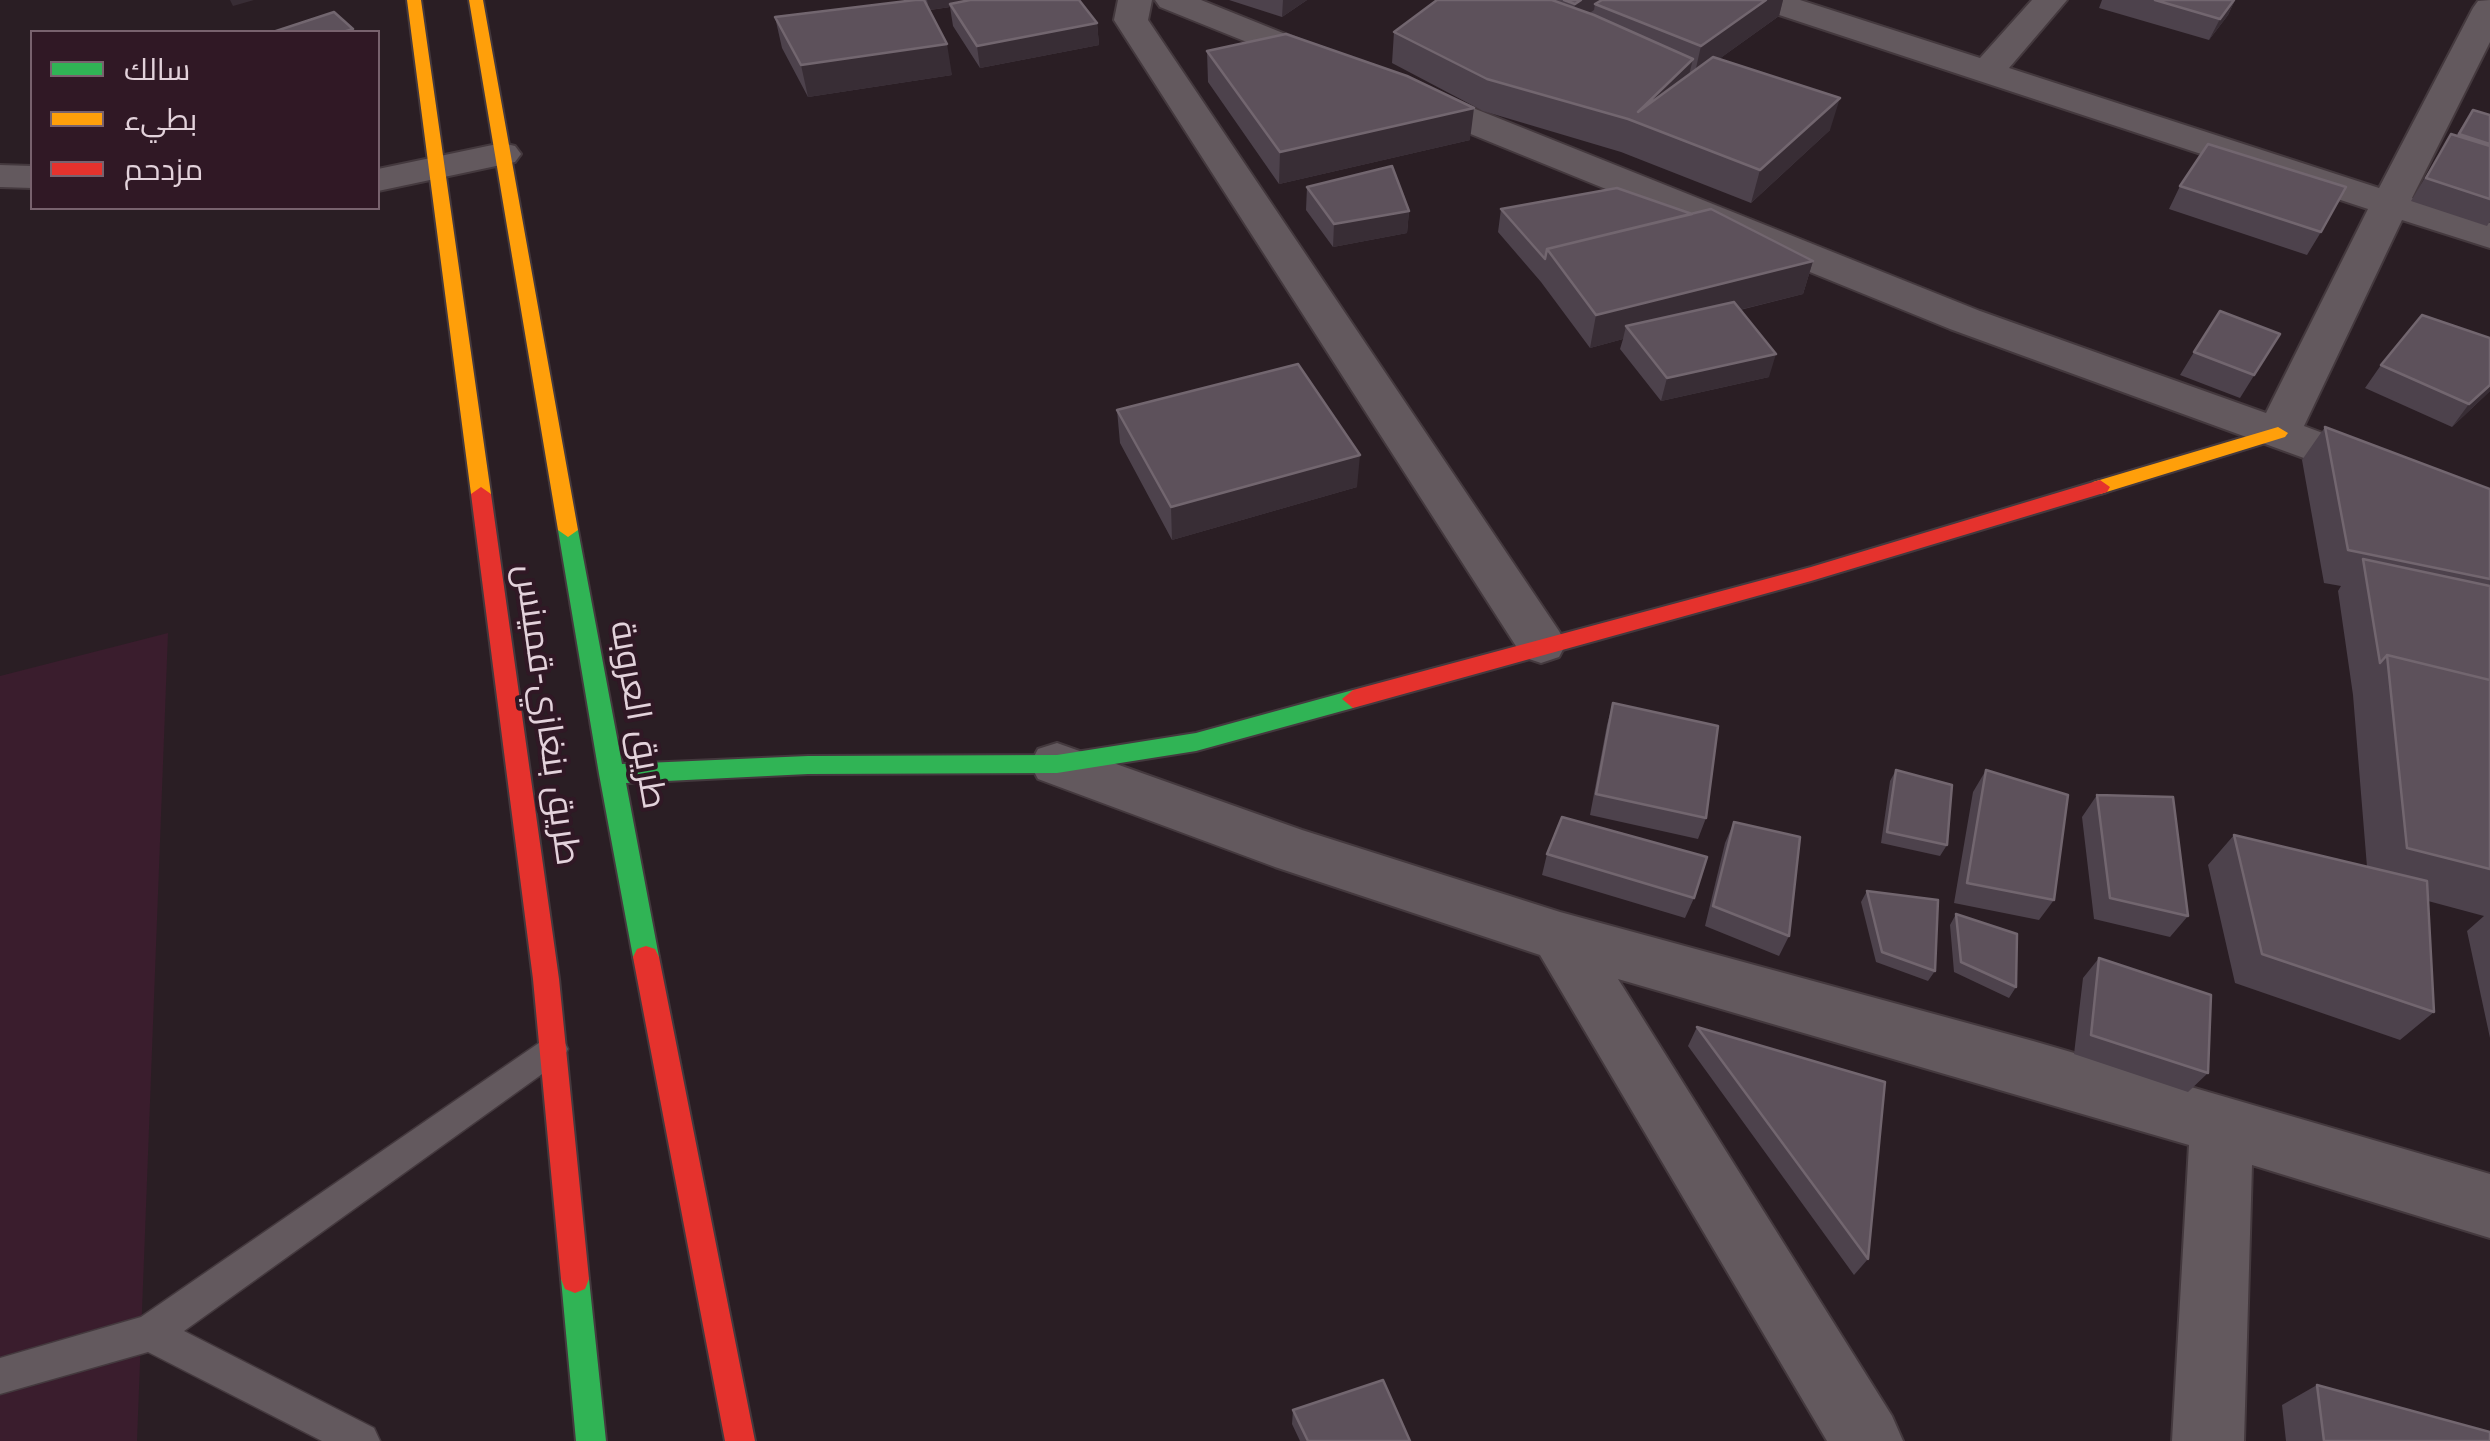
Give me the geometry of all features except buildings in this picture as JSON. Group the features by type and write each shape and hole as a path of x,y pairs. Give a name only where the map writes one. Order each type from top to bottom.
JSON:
{"main road":[{"name":"طريق بنغازي-قمينس","path":"414,0 554,1048 591,1441"},
{"name":"طريق العروبة","path":"476,0 611,774 740,1441"},
{"path":"611,774 808,765 1057,764 1196,742 1541,644 1811,574 2278,433"}],"street":[{"path":"1135,0 1131,20 1541,644"},
{"path":"1172,0 1966,320 2348,460"},
{"path":"1767,0 2490,236"},
{"path":"1988,71 2050,0"},
{"path":"2278,433 2490,8"},
{"path":"380,180 502,154"},
{"path":"0,176 30,177"},
{"path":"1057,764 1295,851 1560,937 2222,1125 2490,1206"},
{"path":"1560,937 1866,1441"},
{"path":"2208,1441 2222,1125"}],"lane":[{"path":"0,1376 150,1333 554,1048"},
{"path":"150,1333 361,1441"}],"shaded area":[{"path":"168,633 137,1441 0,1441 0,676"}],"traffic: fast":[{"path":"568,530 646,957"},
{"path":"611,774 808,765 1057,764 1196,742 1353,699"},
{"path":"575,1279 591,1441"}],"traffic: slow":[{"path":"414,0 481,494"},
{"path":"476,0 568,530"},
{"path":"2100,487 2278,433"}],"traffic: jam":[{"path":"1353,699 1811,574 2100,487"},
{"path":"481,494 546,979 575,1279"},
{"path":"646,957 740,1441"}]}
